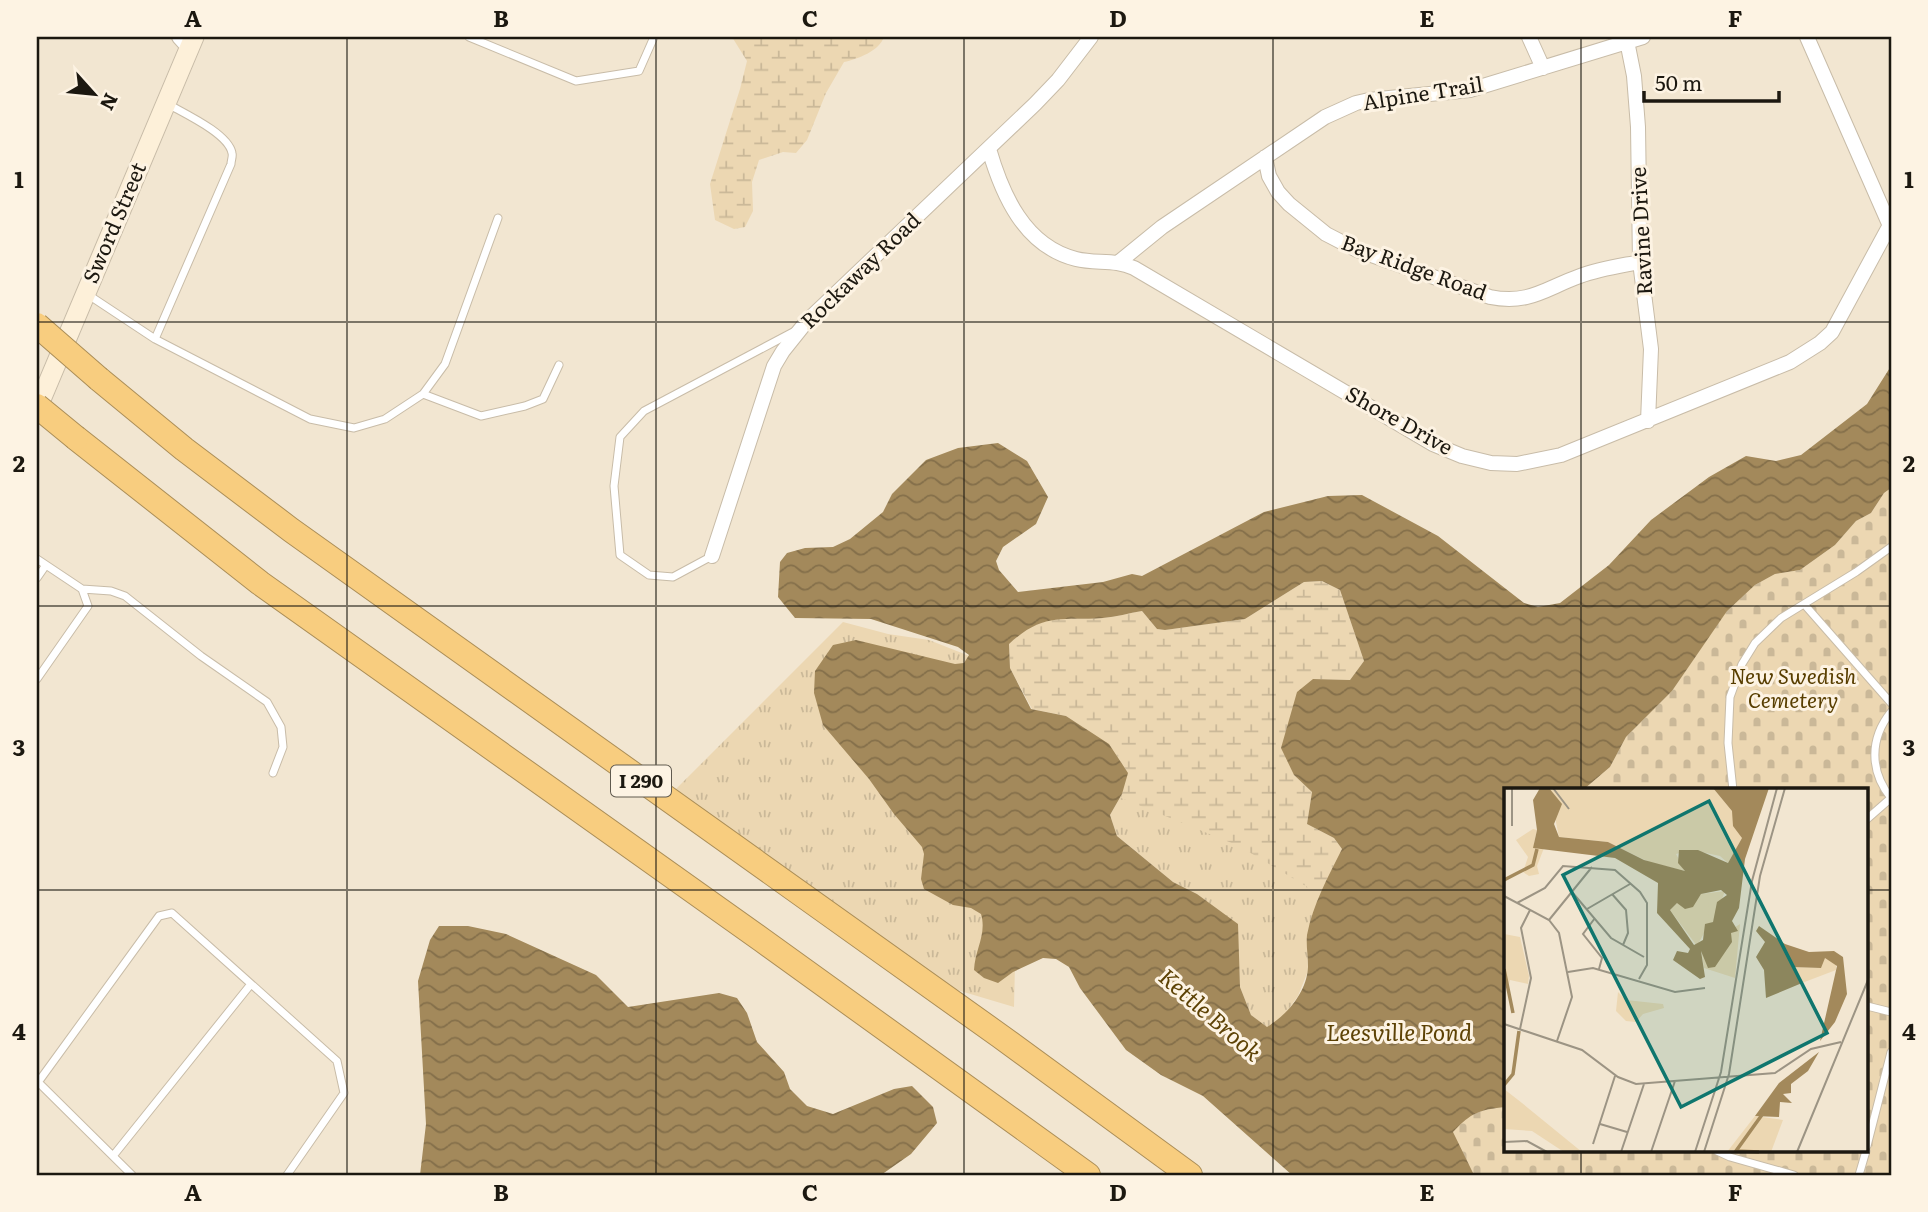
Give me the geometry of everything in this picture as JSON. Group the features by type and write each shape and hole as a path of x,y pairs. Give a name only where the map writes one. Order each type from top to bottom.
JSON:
{"highway":[{"name":"I 290","path":"37,326 195,458 281,523 1000,1036 1190,1175"},
{"name":"I 290","path":"37,408 260,583 1088,1175"}],"street":[{"name":"Rockaway Road","path":"712,556 774,366 783,351 803,327 1058,80 1091,37"},
{"path":"1529,37 1543,68"},
{"name":"Alpine Trail","path":"1119,262 1162,227 1325,117 1356,103 1470,90 1643,37"},
{"path":"1807,37 1890,224"},
{"name":"Sword Street","path":"37,408 166,103 187,40"},
{"name":"Ravine Drive","path":"1628,41 1638,127 1640,262 1651,349 1648,421"},
{"name":"Shore Drive","path":"989,149 1008,202 1028,229 1064,255 1087,261 1119,262 1134,268 1433,444 1462,456 1491,463 1517,464 1561,455 1790,362 1832,332 1890,224"},
{"name":"Bay Ridge Road","path":"1265,158 1269,176 1283,198 1336,240 1490,297 1503,300 1528,298 1581,275 1640,262"}],"lane":[{"path":"469,37 576,81 639,71 654,37"},
{"path":"155,339 231,164 232,152 225,140 209,128 166,103"},
{"path":"86,293 155,339 310,419 354,429 385,419 424,394 445,364 498,218"},
{"path":"712,556 673,577 649,575 620,555 614,486 620,436 644,411 803,327"},
{"path":"424,394 481,416 525,406 542,399 559,365"},
{"path":"1733,788 1728,743 1730,697 1742,664 1755,643 1781,618 1891,547"},
{"path":"37,559 82,589 111,590 125,596 201,656 267,702 281,727 283,747 273,773"},
{"path":"37,578 46,565"},
{"path":"37,679 88,606 82,589"},
{"path":"1804,604 1891,703"},
{"path":"1868,818 1891,798 1880,780 1874,759 1877,738 1891,712"},
{"path":"132,1175 38,1081 159,916 172,913 337,1061 344,1093 287,1175"},
{"path":"113,1156 251,984"},
{"path":"1868,1006 1891,1012"},
{"path":"1868,1141 1891,1052"},
{"path":"1720,1152 1794,1175"},
{"path":"1859,1175 1865,1152"}],"green space":[{"path":"732,37 884,37 873,50 844,62 826,93 807,140 796,153 783,152 759,160 752,182 753,211 745,227 734,229 715,220 710,184 747,61"},
{"name":"New Swedish Cemetery","path":"1891,488 1891,1175 1474,1175 1452,1132 1476,1113 1504,1107 1504,1152 1868,1152 1868,788 1585,788 1610,767 1626,737 1672,691 1726,611 1755,585 1775,574 1800,570 1835,545 1856,521 1871,513 1884,493"},
{"path":"1322,581 1340,590 1364,661 1350,680 1313,679 1294,775 1312,792 1307,824 1334,838 1342,849 1319,894 1239,846 1121,798 1128,773 1109,744 1066,716 1032,709 1010,668 1009,643 1043,622 1108,617 1142,611 1157,629 1165,630 1245,619 1304,582"},
{"path":"843,622 888,634 929,640 982,661 1016,922 1014,1007 957,990 755,852 673,792"},
{"path":"1028,627 1342,849 1307,936 1308,971 1298,996 1283,1017 1267,1028 1251,1015 1240,987 1237,924 1197,894 1173,882 1117,836 1110,815 1122,794"}],"water":[{"name":"Leesville Pond","path":"1891,366 1891,488 1884,493 1871,513 1856,521 1835,545 1800,570 1775,574 1755,585 1727,611 1672,691 1626,737 1610,767 1585,788 1504,788 1504,1107 1476,1113 1453,1132 1474,1175 1292,1175 1203,1096 1161,1075 1126,1050 1080,988 1069,967 1056,959 1043,958 1013,972 998,983 984,978 974,970 983,928 981,914 971,908 953,905 924,889 921,879 924,854 922,847 823,725 814,693 815,671 833,645 856,640 955,664 964,663 969,655 958,647 871,619 795,618 778,597 780,562 787,553 805,548 833,547 850,539 883,512 892,494 926,460 958,448 998,443 1027,461 1048,497 1036,524 1003,547 996,561 999,570 1018,592 1103,582 1132,574 1142,576 1264,512 1328,496 1362,495 1438,536 1524,603 1538,607 1560,603 1609,565 1651,520 1709,477 1746,456 1776,461 1801,455 1867,404","holes":["1322,581 1340,590 1364,661 1350,680 1313,679 1297,692 1281,748 1294,775 1312,792 1307,824 1334,838 1342,849 1313,912 1307,939 1308,967 1304,985 1295,1002 1267,1027 1251,1015 1240,987 1238,924 1197,894 1173,882 1117,836 1110,815 1122,794 1128,773 1109,744 1066,716 1031,709 1010,668 1009,644 1032,627 1053,620 1103,618 1142,611 1157,629 1165,630 1245,619 1304,582"]},
{"path":"439,926 468,926 506,934 596,975 628,1007 719,993 737,998 747,1013 757,1042 784,1072 790,1089 807,1106 833,1114 894,1089 912,1086 933,1107 937,1123 911,1154 881,1175 420,1175 426,1124 418,981 430,940"}],"water label":[{"name":"Kettle Brook","path":"1210,1015"}]}
